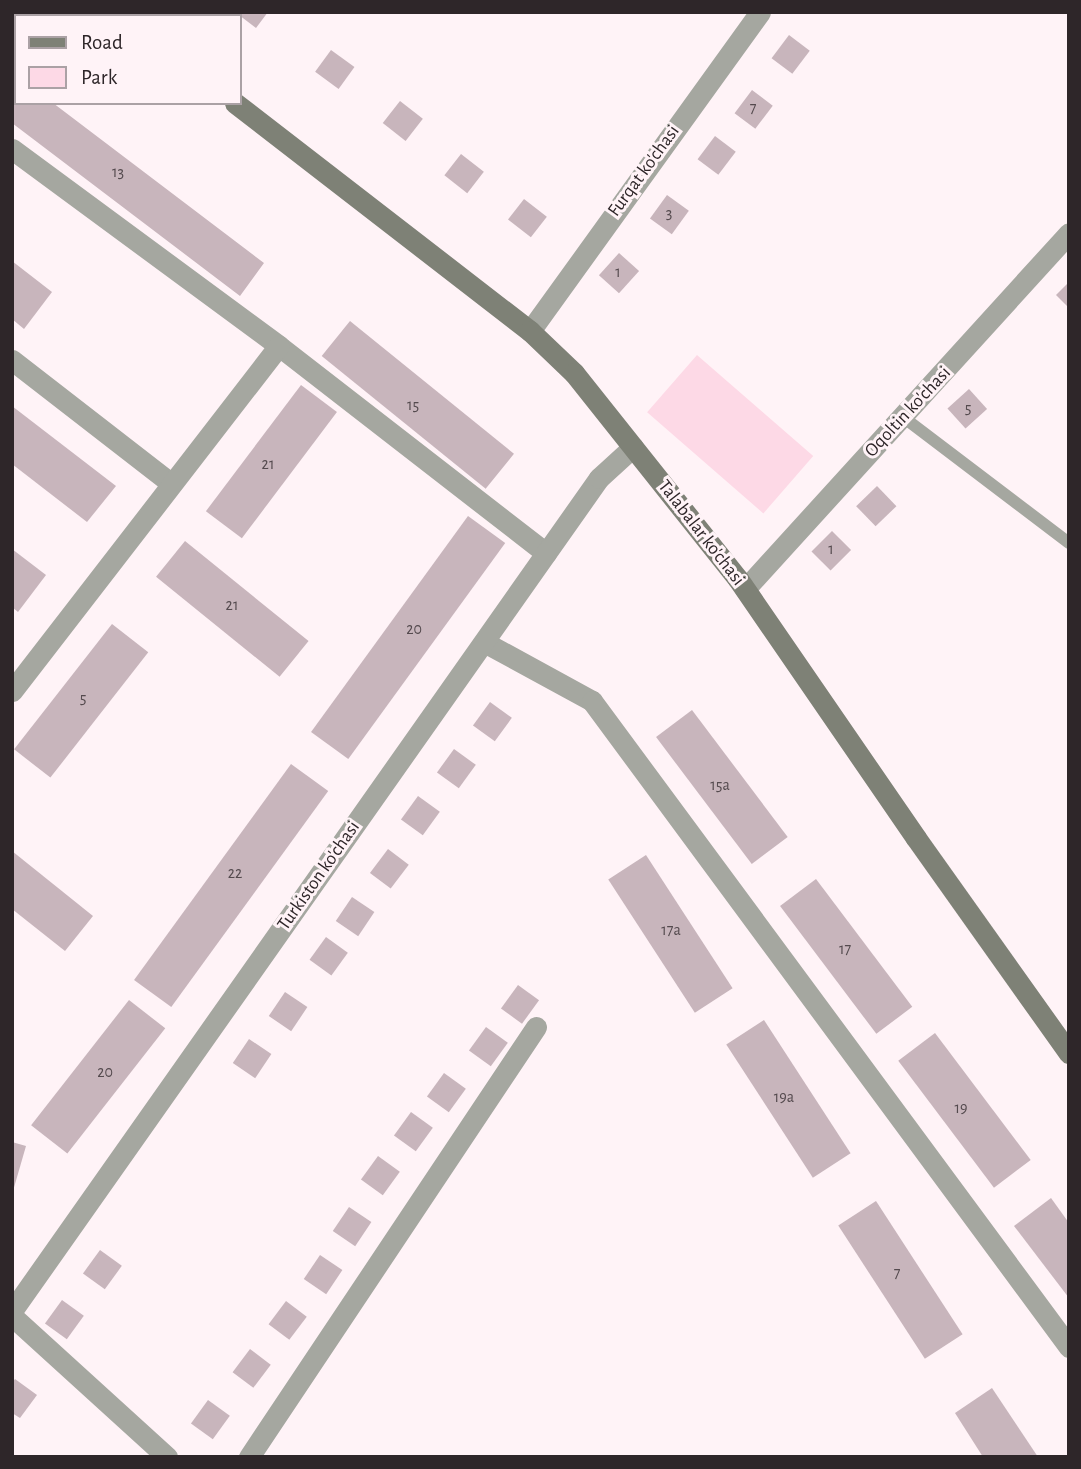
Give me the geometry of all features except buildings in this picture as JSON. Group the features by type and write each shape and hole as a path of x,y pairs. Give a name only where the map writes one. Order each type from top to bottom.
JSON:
{"street":[{"name":"Furqat ko'chasi","path":"530,331 760,12"},
{"name":"Talabalar ko'chasi","path":"238,105 530,331 574,373 745,589 1069,1054"},
{"path":"12,149 279,346 546,553"},
{"name":"Oqoltin ko'chasi","path":"745,589 1069,233"},
{"path":"12,691 279,346"},
{"path":"12,360 173,484"},
{"name":"Turkiston ko'chasi","path":"12,1313 599,478 633,446"},
{"path":"484,642 593,701 1069,1347"},
{"path":"249,1457 536,1027"},
{"path":"12,1313 167,1457"}],"lane":[{"path":"903,417 1069,543"}],"green space":[{"path":"697,355 813,456 763,513 647,412"}]}
